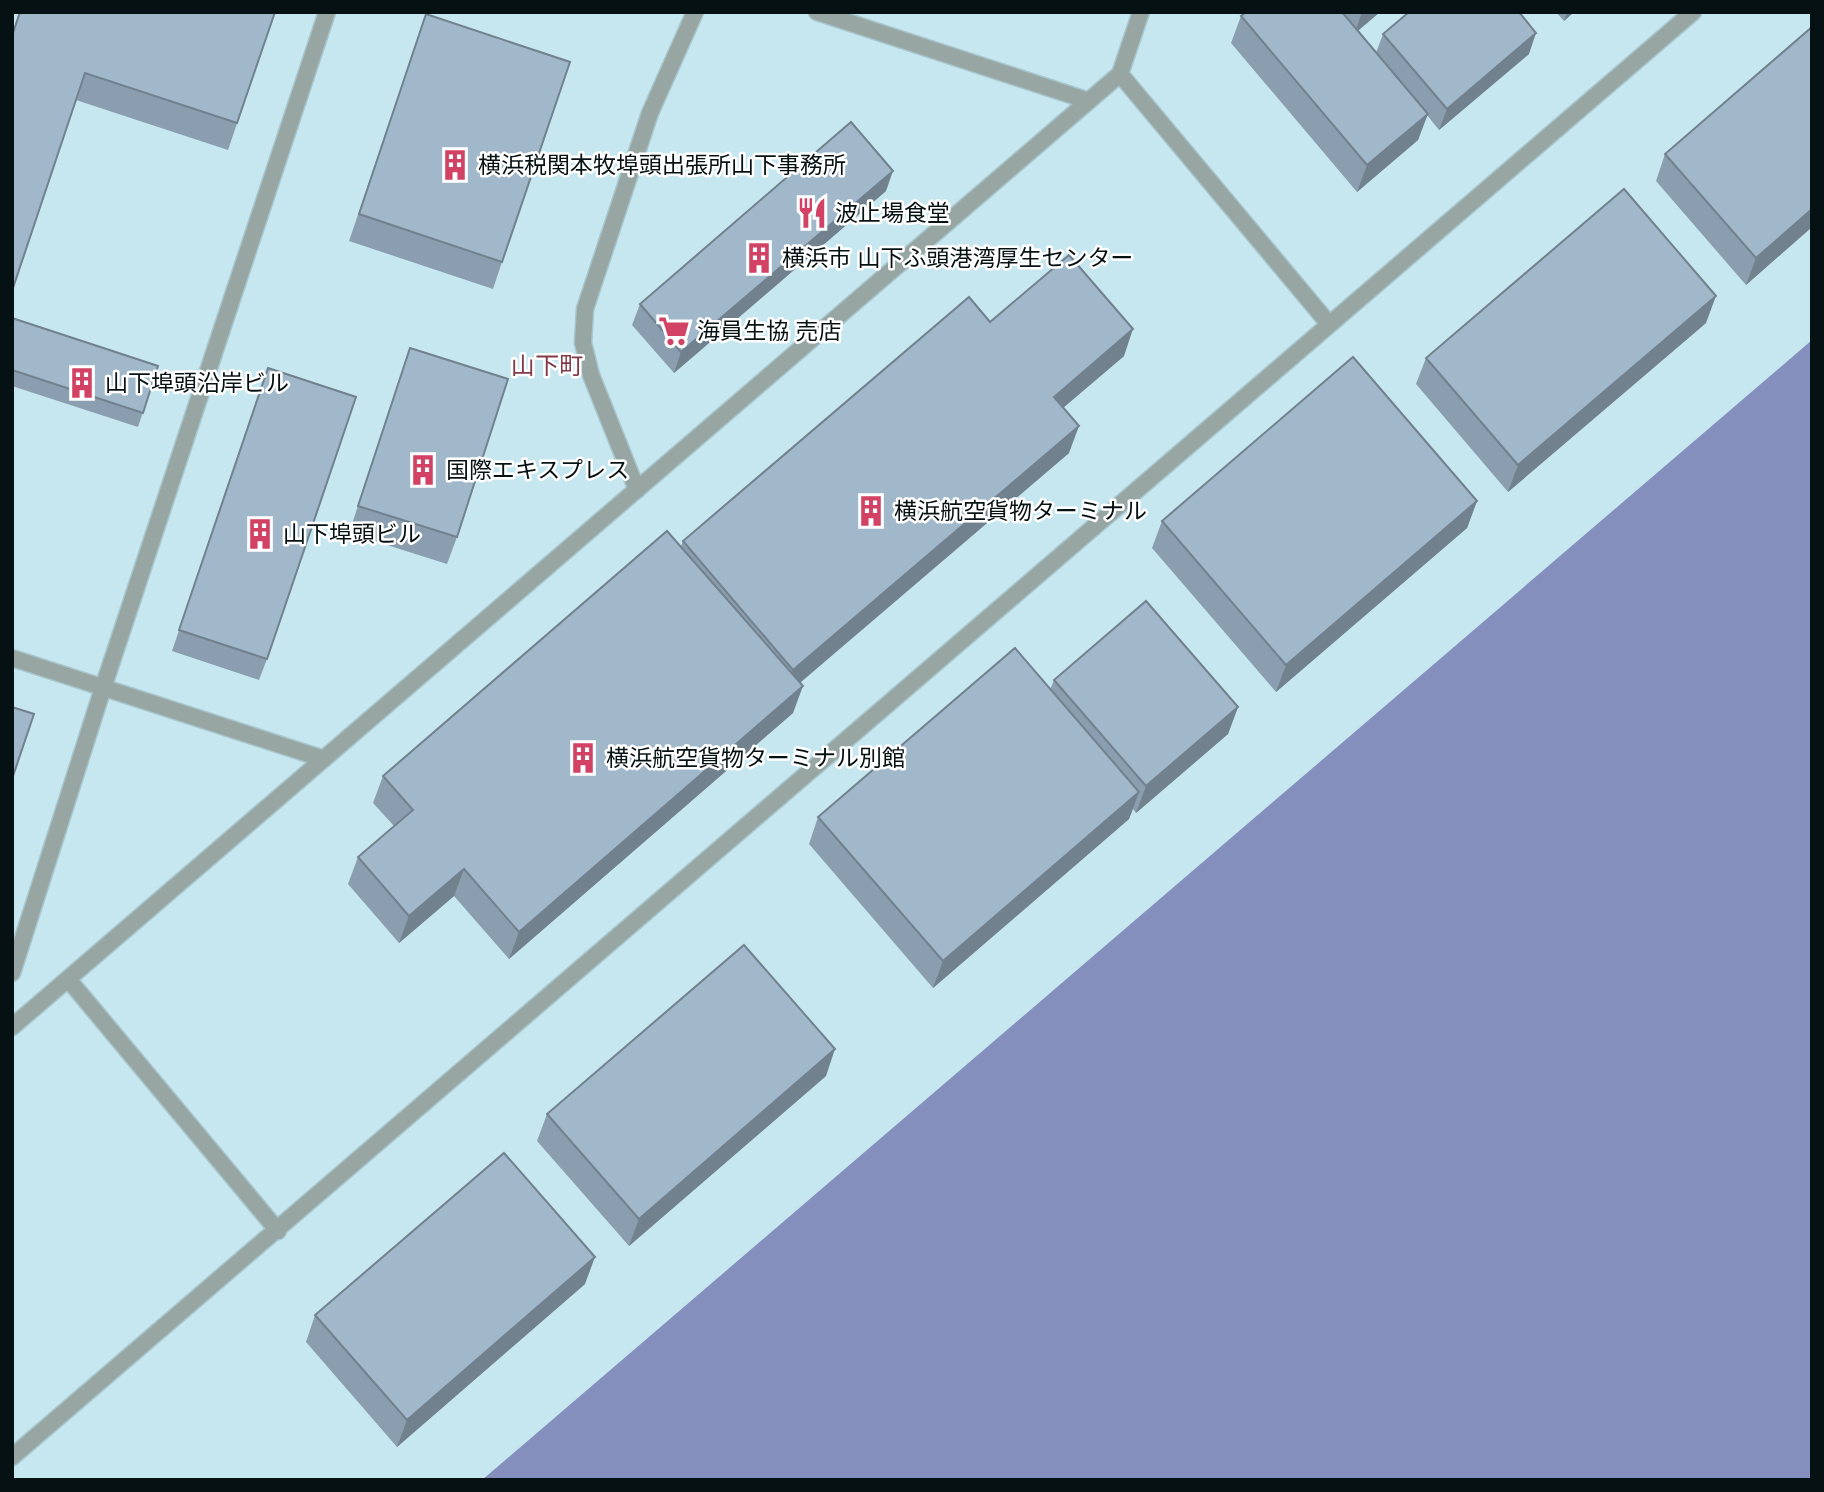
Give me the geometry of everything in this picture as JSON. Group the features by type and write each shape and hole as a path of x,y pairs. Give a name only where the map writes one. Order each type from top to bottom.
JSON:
{"lane":[{"path":"12,974 103,688 327,12"},
{"path":"637,490 592,375 583,343 585,309 650,113 695,12"},
{"path":"817,12 1089,101"},
{"path":"12,1027 1120,74 1141,12"},
{"path":"12,1457 1693,12"},
{"path":"1120,74 1329,324"},
{"path":"12,658 324,759"},
{"path":"68,979 278,1231"}],"water":[{"path":"1812,340 1812,1480 482,1480"}],"building":[{"path":"20,12 275,12 237,123 85,73 13,288 12,36"},
{"path":"1246,12 1342,12 1428,114 1367,165 1241,16"},
{"path":"1409,12 1519,12 1536,33 1447,109 1383,34"},
{"name":"横浜税関本牧埠頭出張所山下事務所","path":"426,14 570,62 502,262 359,214"},
{"path":"1812,27 1812,209 1756,258 1665,154"},
{"name":"横浜市 山下ふ頭港湾厚生センター","path":"851,122 893,171 681,352 640,304"},
{"path":"1624,189 1716,296 1518,465 1426,358"},
{"name":"横浜航空貨物ターミナル","path":"1069,255 1133,329 1054,397 1079,426 793,670 683,541 969,297 990,322"},
{"name":"山下埠頭沿岸ビル","path":"12,318 158,366 143,413 12,370"},
{"name":"国際エキスプレス","path":"410,348 508,379 457,537 358,506"},
{"path":"1353,357 1477,501 1286,665 1162,521"},
{"name":"山下埠頭ビル","path":"268,368 356,397 267,659 179,630"},
{"name":"横浜航空貨物ターミナル別館","path":"667,531 803,686 519,932 464,869 409,916 358,857 413,810 383,776"},
{"path":"1146,601 1238,707 1146,786 1054,680"},
{"path":"1015,648 1139,792 943,961 818,817"},
{"path":"12,707 34,714 12,779"},
{"path":"744,945 835,1049 639,1219 547,1114"},
{"path":"504,1153 595,1257 407,1420 315,1315"}],"place":[{"name":"横浜税関本牧埠頭出張所山下事務所","path":"455,165"},
{"name":"波止場食堂","path":"812,213"},
{"name":"横浜市 山下ふ頭港湾厚生センター","path":"759,258"},
{"name":"海員生協 売店","path":"674,331"},
{"name":"山下埠頭沿岸ビル","path":"82,383"},
{"name":"国際エキスプレス","path":"423,470"},
{"name":"横浜航空貨物ターミナル","path":"871,511"},
{"name":"山下埠頭ビル","path":"260,534"},
{"name":"横浜航空貨物ターミナル別館","path":"583,758"}],"district":[{"name":"山下町","path":"547,365"}]}
